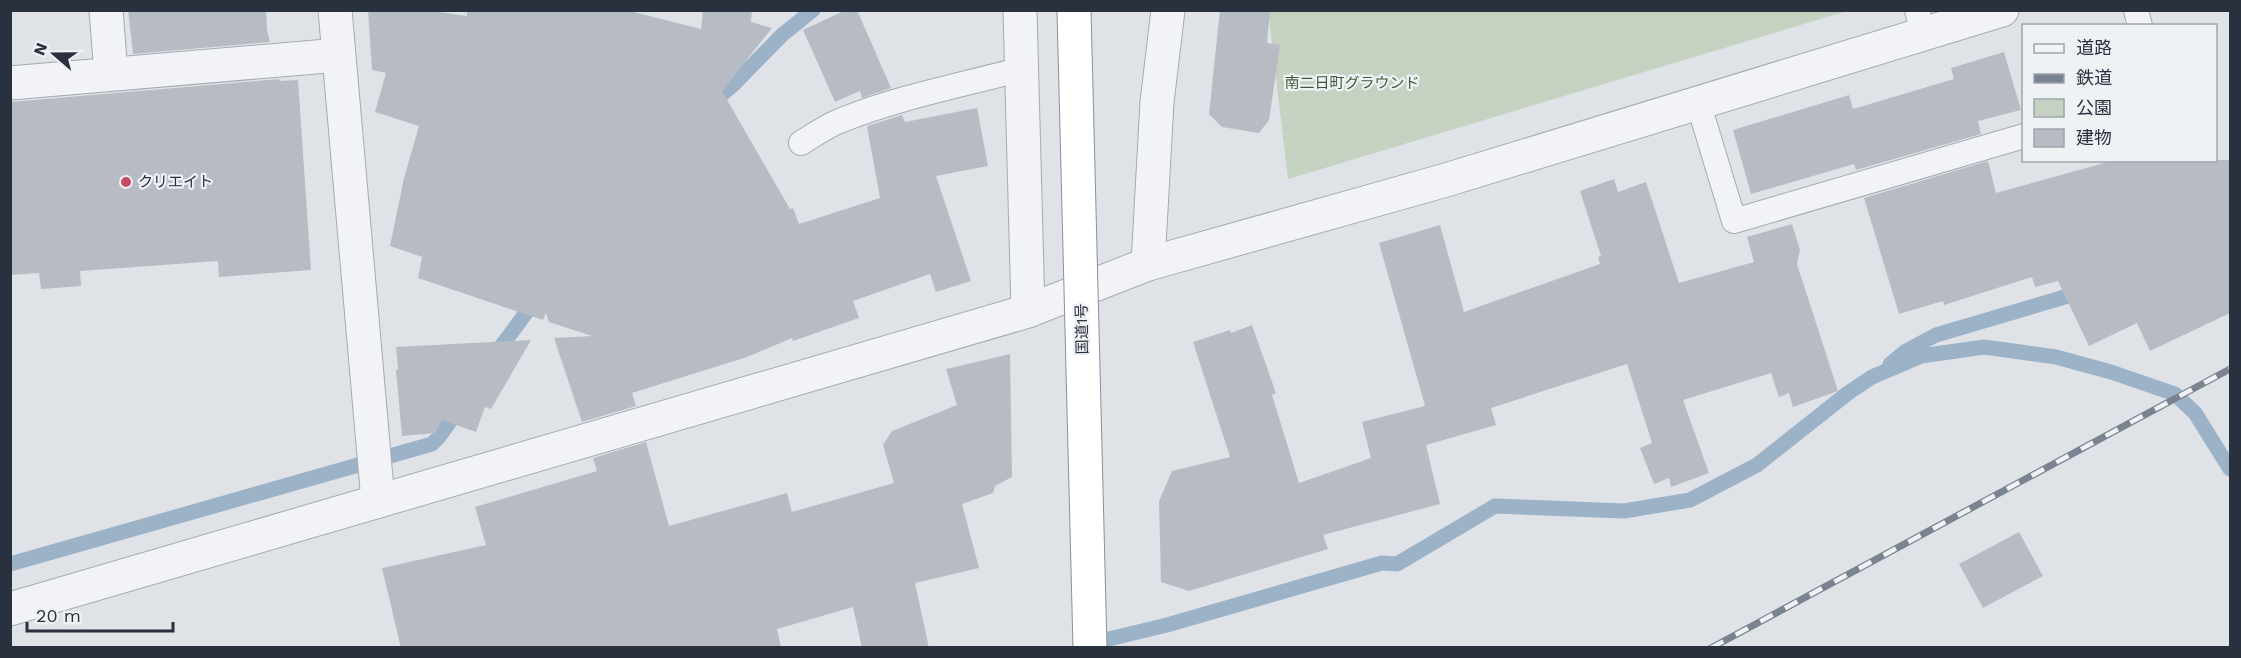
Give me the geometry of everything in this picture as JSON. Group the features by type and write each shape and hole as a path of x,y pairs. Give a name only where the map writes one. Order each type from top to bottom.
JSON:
{"highway":[{"name":"国道1号","path":"1074,10 1089,648"}],"street":[{"path":"106,10 111,75"},
{"path":"335,10 378,501"},
{"path":"1020,10 1028,311"},
{"path":"1148,264 1157,102 1168,10"},
{"path":"10,609 1028,311 1148,264 1446,180 1698,102 1920,22 2002,10"},
{"path":"10,83 339,55"}],"lane":[{"path":"801,143 839,121 853,116 1022,69"},
{"path":"1698,102 1734,221 2022,137"}],"green space":[{"name":"南二日町グラウンド","path":"1268,10 1847,11 1288,179"}],"building":[{"path":"128,10 266,10 270,42 133,54"},
{"path":"368,10 425,10 467,16 467,10 626,10 701,29 703,10 752,10 751,22 772,28 722,91 790,209 793,208 799,224 880,198 867,126 902,115 905,122 977,108 988,166 936,176 971,281 936,292 930,274 853,301 859,318 793,341 792,338 747,357 632,393 636,406 582,422 554,338 592,336 549,322 546,313 543,320 418,278 422,257 390,246 404,178 419,126 375,112 386,73 372,70"},
{"path":"846,10 857,10 891,88 862,98 860,91 835,102 803,30"},
{"path":"1220,10 1270,10 1267,43 1280,45 1269,120 1259,133 1222,127 1209,114"},
{"path":"2004,52 2021,110 1978,121 1981,134 1856,170 1854,164 1751,194 1733,130 1849,95 1853,109 1954,79 1951,68"},
{"path":"279,79 280,81 298,80 311,270 219,277 218,261 80,271 81,286 41,289 39,273 10,275 10,102"},
{"path":"2230,160 2230,313 2150,351 2137,323 2089,346 2058,281 2035,287 2032,277 1944,305 1943,301 1899,314 1864,198 1988,161 1996,193 2108,162"},
{"path":"1614,179 1618,192 1646,182 1679,283 1754,262 1747,237 1792,224 1800,250 1797,264 1838,391 1793,407 1789,393 1779,397 1771,373 1683,400 1709,473 1671,487 1669,478 1654,484 1640,448 1652,443 1627,364 1491,408 1496,425 1426,445 1440,504 1323,535 1328,549 1189,591 1161,582 1159,501 1172,471 1230,457 1193,342 1230,330 1231,333 1252,325 1276,393 1272,395 1299,483 1371,458 1362,422 1425,406 1379,243 1440,225 1464,312 1600,264 1598,257 1601,256 1580,191"},
{"path":"531,340 491,409 485,407 476,432 442,420 435,433 402,436 396,347"},
{"path":"1010,354 1012,477 995,486 993,493 962,504 979,568 915,583 929,648 862,648 853,607 777,629 781,648 401,648 382,568 486,545 475,507 597,471 593,458 646,442 669,526 787,493 792,512 894,483 883,445 892,431 957,405 946,369"},
{"path":"2019,532 2043,576 1983,608 1959,564"}],"waterway":[{"path":"708,106 733,85 782,35 813,10"},
{"path":"1890,364 1906,351 1936,335 2085,291"},
{"path":"494,356 537,298"},
{"path":"1088,644 1167,625 1382,563 1397,564 1495,506 1624,511 1690,500 1757,465 1848,393 1872,377 1921,356 1984,347 2056,357 2111,372 2175,394 2195,413 2230,469"},
{"path":"10,564 432,444 461,406"}],"railway":[{"path":"1711,648 2230,369"}],"place":[{"name":"クリエイト","path":"126,182"}]}
